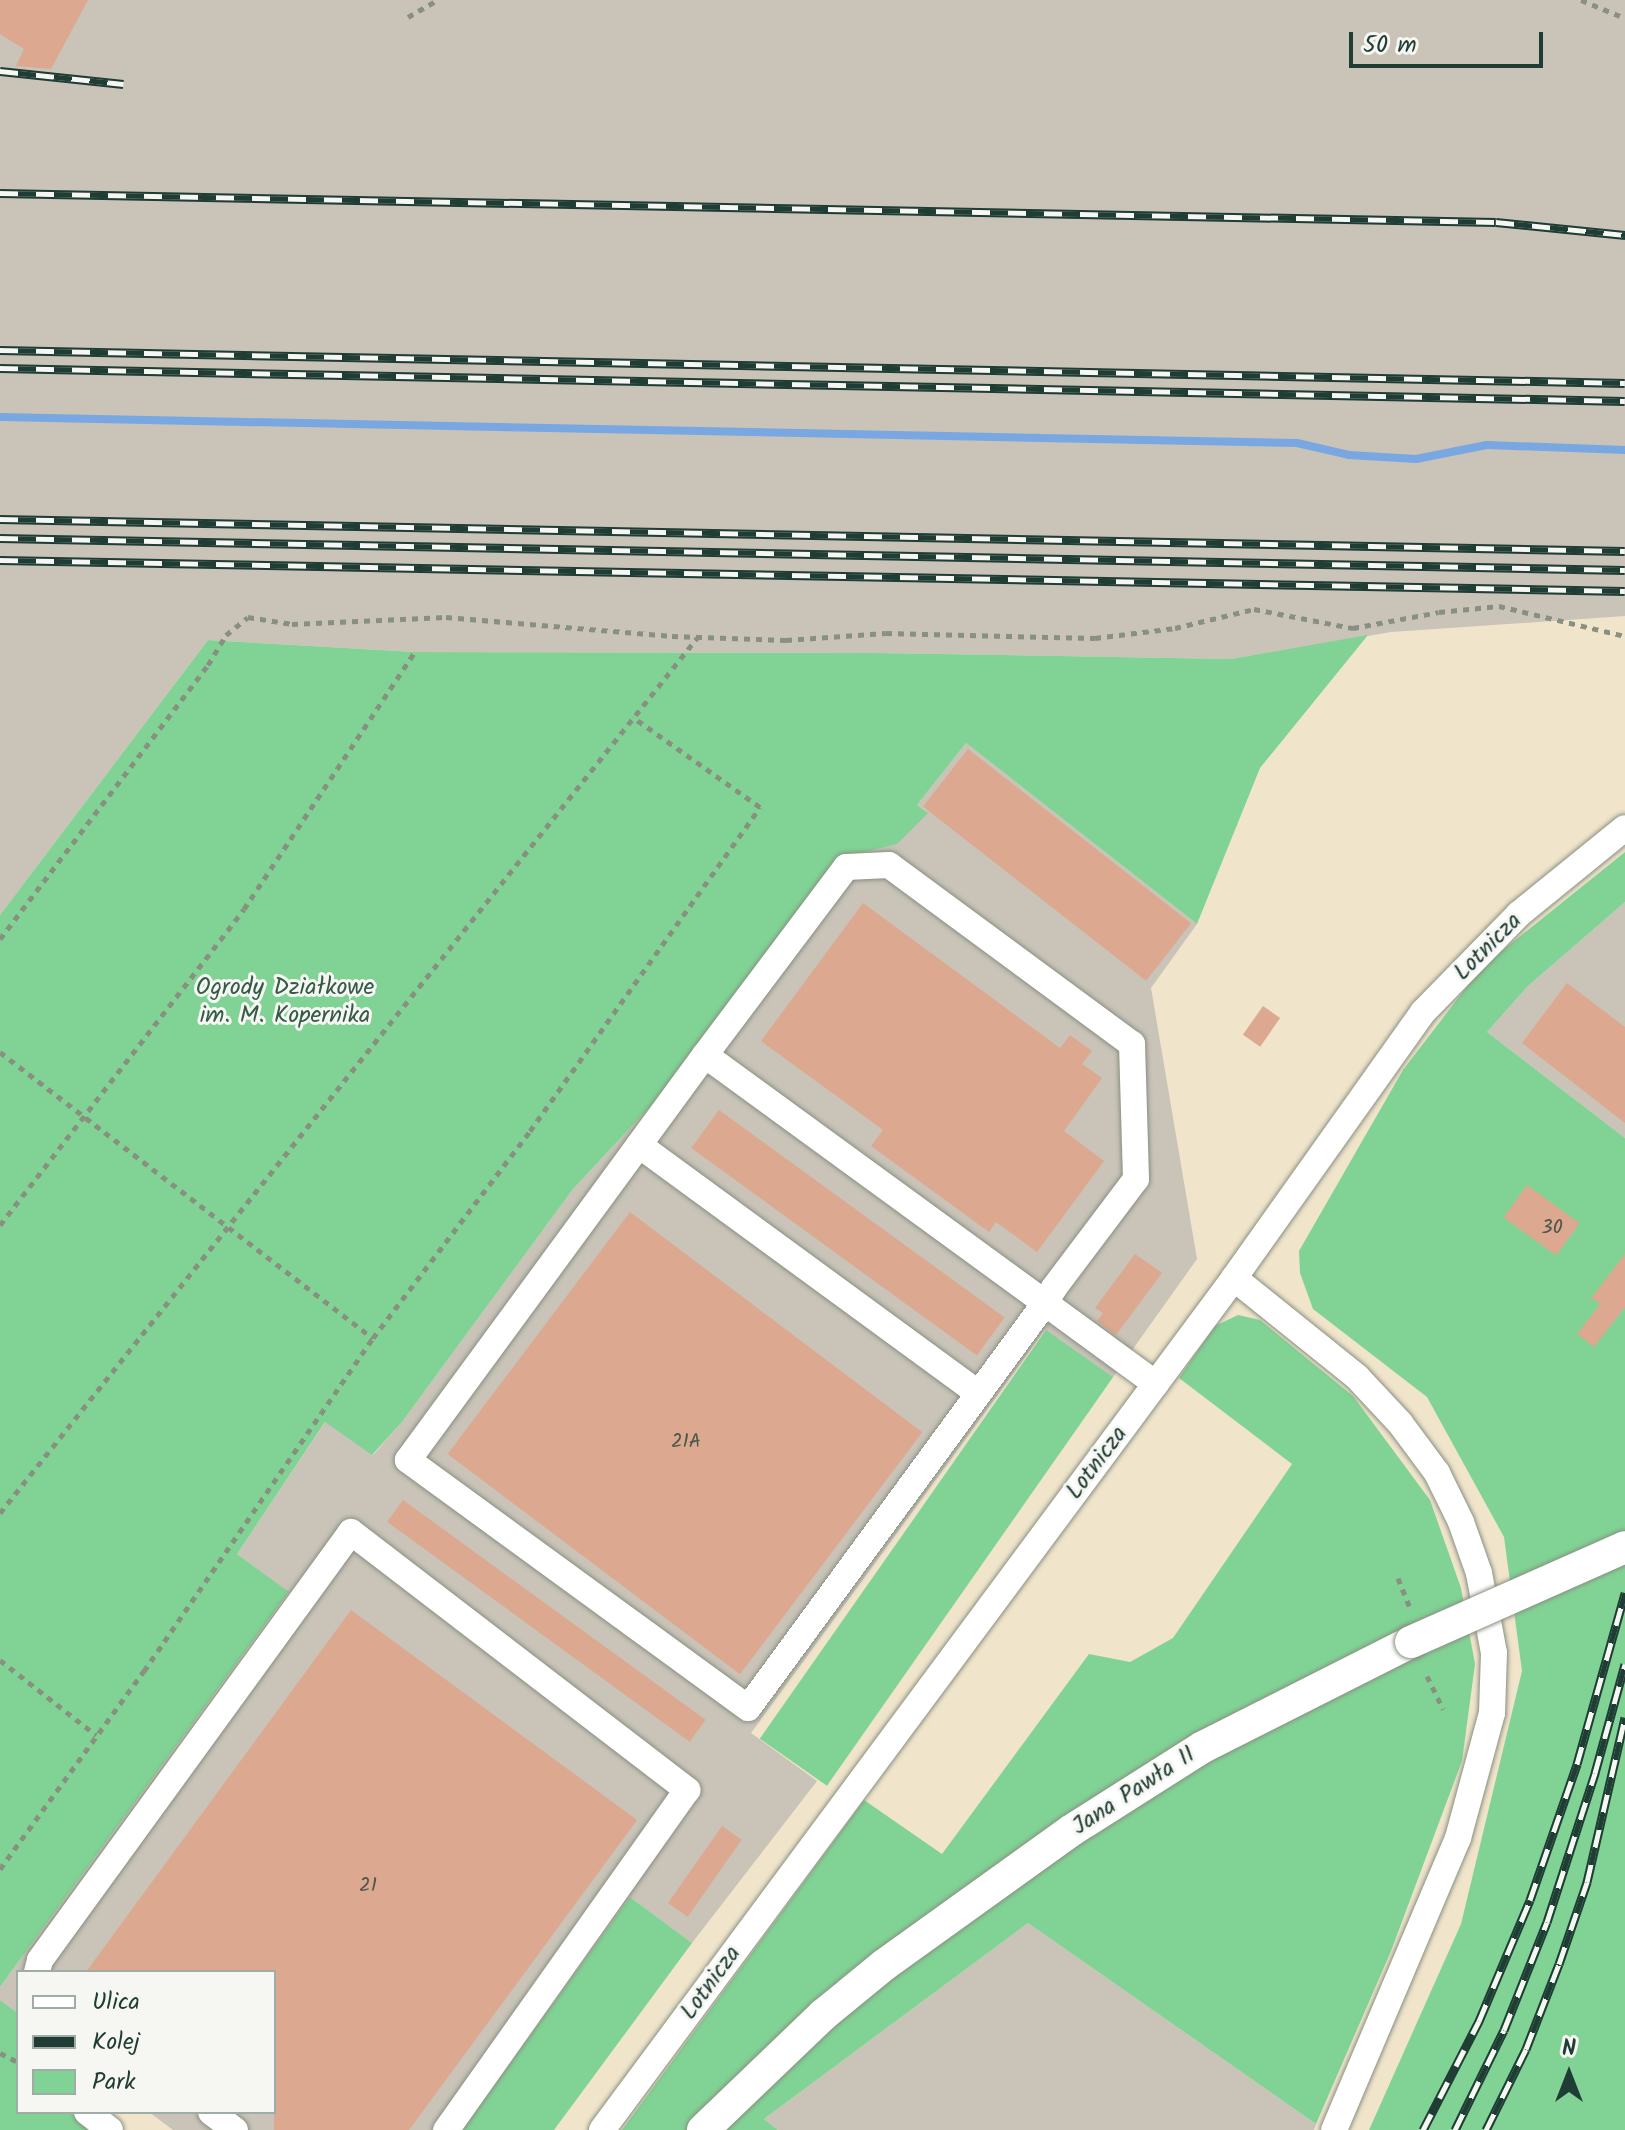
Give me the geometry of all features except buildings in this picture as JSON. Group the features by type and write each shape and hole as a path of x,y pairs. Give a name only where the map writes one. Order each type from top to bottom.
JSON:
{"main road":[{"name":"Jana Pawła II","path":"703,2130 823,2015 884,1965 1072,1830 1203,1747 1412,1629 1625,1547"}],"street":[{"name":"Lotnicza","path":"602,2130 1234,1278 1423,1012 1519,914 1625,828"},
{"path":"889,865 1132,1044 1136,1179 748,1708 408,1460 705,1055 846,867 889,865"},
{"path":"705,1055 1156,1384"},
{"path":"639,1145 978,1393"},
{"path":"1234,1278 1357,1377 1400,1423 1437,1473 1461,1522 1479,1573 1494,1653 1492,1713 1458,1838 1334,2130"},
{"path":"38,1970 40,1960 351,1532 687,1790 446,2130"},
{"path":"90,2114 110,2130"},
{"path":"214,2114 235,2130"}],"path":[{"path":"408,17 437,0"},
{"path":"1581,0 1625,18"},
{"path":"0,939 208,665 226,635 248,617 292,624 367,623 446,617 697,637 786,640 886,633 1095,638 1175,628 1254,609 1353,628 1439,612 1499,606 1625,636"},
{"path":"0,1513 697,637"},
{"path":"0,1225 244,909 415,652"},
{"path":"0,1869 153,1659 373,1338 530,1131 760,807 633,717"},
{"path":"0,1052 373,1338"},
{"path":"1398,1578 1412,1629"},
{"path":"0,1660 96,1735"},
{"path":"1427,1676 1443,1709"}],"shaded area":[{"path":"0,0 1625,0 1625,616 1391,632 1231,659 879,653 415,652 208,640 0,915"},
{"path":"966,743 1197,924 1151,988 1197,1259 1113,1377 1045,1330 751,1733 817,1781 692,1943 630,1897 462,2130 173,2130 152,2114 276,2114 276,1970 16,1970 16,2012 0,2000 0,1987 289,1593 237,1554 326,1421 373,1455 402,1422 573,1189 660,1096 839,858 927,812 917,805"},
{"path":"1625,902 1625,1138 1487,1032 1528,986"},
{"path":"1028,1923 1316,2124 1314,2130 778,2130 764,2119"}],"green space":[{"name":"Ogrody Działkowe im. M. Kopernika","path":"1368,635 1260,768 1197,924 966,743 917,805 928,813 897,844 839,858 660,1096 573,1189 402,1422 372,1455 325,1422 237,1554 289,1592 0,1987 0,915 208,640 415,652 879,653 1231,659"},
{"path":"1625,852 1625,902 1528,986 1487,1032 1625,1138 1625,2130 1369,2130 1461,1924 1522,1671 1504,1537 1427,1397 1313,1309 1300,1273 1299,1251 1403,1070 1482,967"},
{"path":"1238,1315 1260,1320 1353,1396 1430,1500 1461,1588 1475,1664 1462,1761 1391,1951 1316,2124 1028,1923 764,2119 778,2130 622,2130 864,1800 942,1854 1089,1654 1130,1662 1173,1638 1292,1464 1179,1378 1215,1326"},
{"path":"1046,1330 1113,1377 827,1786 760,1739"},
{"path":"630,1897 692,1943 554,2130 462,2130"},
{"path":"0,2000 16,2012 16,2114 72,2114 90,2130 0,2130"}],"waterway":[{"path":"0,417 1297,443 1349,455 1416,459 1487,445 1625,450"}],"railway":[{"path":"0,71 123,84"},
{"path":"0,193 1496,222 1625,235"},
{"path":"0,350 1625,383"},
{"path":"0,368 1625,401"},
{"path":"0,519 1625,551"},
{"path":"0,538 1625,570"},
{"path":"0,560 1625,591"},
{"path":"1423,2130 1479,2021 1530,1900 1577,1764 1625,1593"},
{"path":"1455,2130 1504,2030 1547,1922 1595,1773 1625,1664"},
{"path":"1486,2130 1526,2049 1587,1882 1625,1717"}]}
